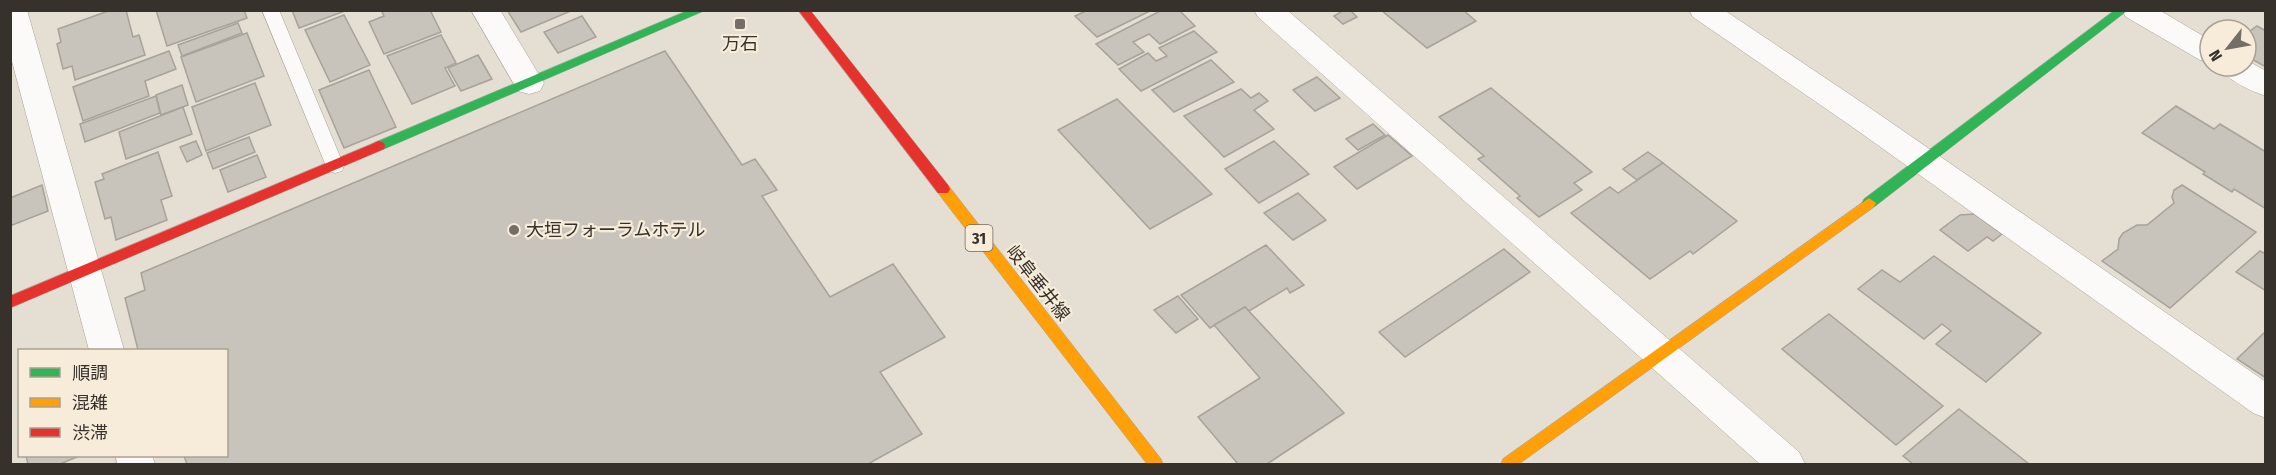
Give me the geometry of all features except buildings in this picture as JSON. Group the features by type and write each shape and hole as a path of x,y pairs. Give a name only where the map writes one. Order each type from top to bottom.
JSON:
{"street":[{"path":"13,10 106,349"},
{"path":"485,10 529,83"},
{"path":"10,302 701,10"},
{"name":"岐阜垂井線","path":"803,10 1156,465"},
{"path":"1268,10 1662,353 1786,465"},
{"path":"1704,10 2265,402"},
{"path":"1508,465 1924,163 2123,10"},
{"path":"2136,10 2198,46"}],"lane":[{"path":"270,10 336,166"}],"traffic: fast":[{"path":"379,146 701,10"},
{"path":"1869,203 2123,10"}],"traffic: slow":[{"path":"943,189 1156,464"},
{"path":"1508,464 1869,203"}],"traffic: jam":[{"path":"803,10 943,189"},
{"path":"10,302 379,146"}],"place":[{"name":"万石","path":"740,24"},
{"name":"大垣フォーラムホテル","path":"514,230"}]}
